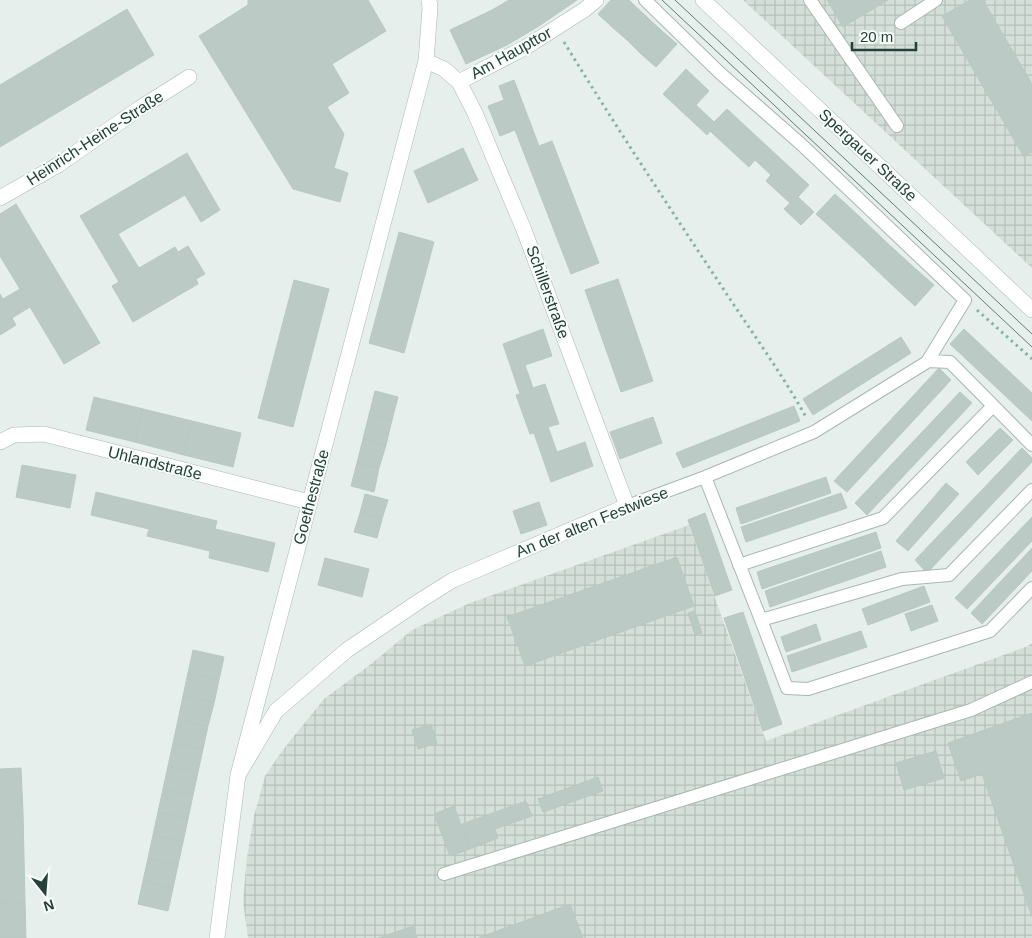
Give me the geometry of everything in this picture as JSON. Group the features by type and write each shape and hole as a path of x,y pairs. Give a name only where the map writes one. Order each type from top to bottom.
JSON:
{"street":[{"path":"426,61 429,0"},
{"name":"Am Haupttor","path":"426,61 444,69 459,82 526,47 556,29 596,0"},
{"name":"Spergauer Straße","path":"703,0 1032,310"},
{"name":"Goethestraße","path":"217,938 238,775 426,61"},
{"name":"Heinrich-Heine-Straße","path":"0,198 58,165 140,108 189,77"},
{"name":"Schillerstraße","path":"459,82 476,113 524,230 627,506"},
{"name":"Uhlandstraße","path":"0,442 14,435 44,434 310,502"},
{"name":"An der alten Festwiese","path":"238,775 276,711 347,650 453,580 627,506"}],"lane":[{"path":"645,0 720,73 802,145 965,300"},
{"path":"810,0 897,126"},
{"path":"901,23 936,0"},
{"name":"An der alten Festwiese","path":"627,506 814,432 927,362 965,300"},
{"path":"927,362 950,362 1032,445"},
{"path":"739,565 883,518 994,406"},
{"path":"704,477 788,688 808,689 990,631 1032,588"},
{"path":"761,620 902,580 949,576 1032,490"},
{"path":"444,874 970,710 1032,682"}],"path":[{"path":"556,29 608,113 782,377 814,432"},
{"path":"965,300 1032,359"}],"shaded area":[{"path":"743,0 1032,0 1032,268"},
{"path":"689,525 766,741 1032,643 1032,938 248,938 243,902 247,857 254,816 265,776 282,751 324,699 412,630 470,603"}],"building":[{"path":"248,0 368,0 386,31 332,64 349,93 327,107 344,134 334,168 348,173 340,202 293,189 199,36 248,5"},
{"path":"509,0 577,0 507,45 466,64 450,30"},
{"path":"611,0 629,0 633,4 612,27 598,14"},
{"path":"827,0 888,0 843,27"},
{"path":"970,0 983,0 1032,84 1032,152 1024,157 942,16"},
{"path":"633,4 648,18 627,40 612,27"},
{"path":"127,9 154,55 0,147 0,85"},
{"path":"648,18 662,31 641,54 627,40"},
{"path":"662,31 677,44 656,67 641,54"},
{"path":"686,69 709,91 696,105 714,122 727,109 809,185 798,197 814,212 801,225 784,209 790,203 766,181 771,175 755,160 749,167 710,131 707,135 663,94"},
{"path":"514,80 539,146 552,141 599,263 571,274 515,130 500,136 488,106 504,100 499,86"},
{"path":"463,148 478,180 428,203 414,171"},
{"path":"187,153 220,210 201,222 185,195 118,234 139,268 175,247 178,252 188,246 205,274 196,279 198,284 133,322 112,286 119,282 80,216"},
{"path":"835,194 860,217 841,237 816,214"},
{"path":"16,204 100,343 64,364 30,307 12,318 16,325 0,335 0,294 3,299 20,289 0,256 0,214"},
{"path":"860,217 884,240 866,260 841,237"},
{"path":"399,232 434,242 404,353 369,343"},
{"path":"884,240 909,263 890,283 866,260"},
{"path":"909,263 934,285 915,306 890,283"},
{"path":"618,279 653,381 621,392 585,290"},
{"path":"294,280 329,289 293,427 258,418"},
{"path":"543,329 552,356 525,365 533,388 545,384 559,424 548,427 557,452 585,442 593,466 551,482 534,433 530,434 516,395 520,394 503,344"},
{"path":"964,329 1032,393 1032,421 950,344"},
{"path":"901,337 911,353 813,415 803,399"},
{"path":"939,368 951,380 847,492 834,481"},
{"path":"375,391 398,397 392,420 369,415"},
{"path":"960,392 972,403 867,515 855,503"},
{"path":"94,397 143,409 135,442 86,430"},
{"path":"794,406 800,421 683,468 676,453"},
{"path":"143,409 192,421 184,455 135,442"},
{"path":"369,415 392,420 386,445 363,439"},
{"path":"653,417 662,443 620,459 610,432"},
{"path":"192,421 241,433 233,467 184,455"},
{"path":"1000,428 1013,440 978,475 966,462"},
{"path":"363,439 386,445 379,468 357,463"},
{"path":"1022,448 1032,458 1032,462 927,573 915,560"},
{"path":"357,463 379,468 374,492 351,486"},
{"path":"22,465 76,475 70,508 16,497"},
{"path":"826,477 831,493 741,524 736,508"},
{"path":"946,483 959,494 908,551 896,541"},
{"path":"96,492 217,521 215,529 275,543 268,572 209,558 210,551 147,536 149,529 91,515"},
{"path":"841,493 847,508 746,542 741,527"},
{"path":"365,494 388,500 382,519 360,513"},
{"path":"539,502 547,525 521,534 513,511"},
{"path":"360,513 382,519 377,538 354,532"},
{"path":"705,513 732,590 715,596 688,520"},
{"path":"1032,517 1032,541 967,609 955,598"},
{"path":"876,532 881,548 762,589 757,572"},
{"path":"1032,548 1032,571 982,624 971,613"},
{"path":"881,551 886,567 770,607 765,591"},
{"path":"677,557 694,606 525,666 507,617"},
{"path":"325,558 369,569 362,597 318,585"},
{"path":"924,586 930,602 868,625 862,609"},
{"path":"932,605 938,621 911,631 905,614"},
{"path":"695,611 702,633 695,635 688,613"},
{"path":"743,612 782,724 763,731 724,618"},
{"path":"816,624 821,640 786,652 781,637"},
{"path":"861,631 867,647 792,672 787,656"},
{"path":"193,650 224,657 219,680 188,673"},
{"path":"188,673 219,680 214,703 183,696"},
{"path":"183,696 214,703 208,726 178,720"},
{"path":"1032,713 1032,917 982,774 961,781 948,743"},
{"path":"178,720 208,726 203,749 173,743"},
{"path":"431,724 437,743 418,749 412,730"},
{"path":"173,743 203,749 198,772 168,766"},
{"path":"936,751 944,778 904,790 896,763"},
{"path":"168,766 198,772 193,795 163,789"},
{"path":"21,768 23,813 0,813 0,769"},
{"path":"598,777 603,791 543,812 538,799"},
{"path":"163,789 193,795 188,819 158,812"},
{"path":"526,801 532,816 495,829 498,838 470,849 462,824"},
{"path":"454,806 470,849 450,856 434,814"},
{"path":"158,812 188,819 183,842 153,835"},
{"path":"0,813 23,813 24,858 0,858"},
{"path":"153,835 183,842 178,865 148,858"},
{"path":"0,858 24,858 25,902 0,903"},
{"path":"148,858 178,865 173,888 143,881"},
{"path":"143,881 173,888 168,911 138,904"},
{"path":"25,902 26,938 0,938 0,903"},
{"path":"570,904 583,938 478,938"},
{"path":"413,926 417,938 378,938"}],"tram line":[{"path":"662,0 1032,347"},
{"path":"675,0 1032,334"}]}
